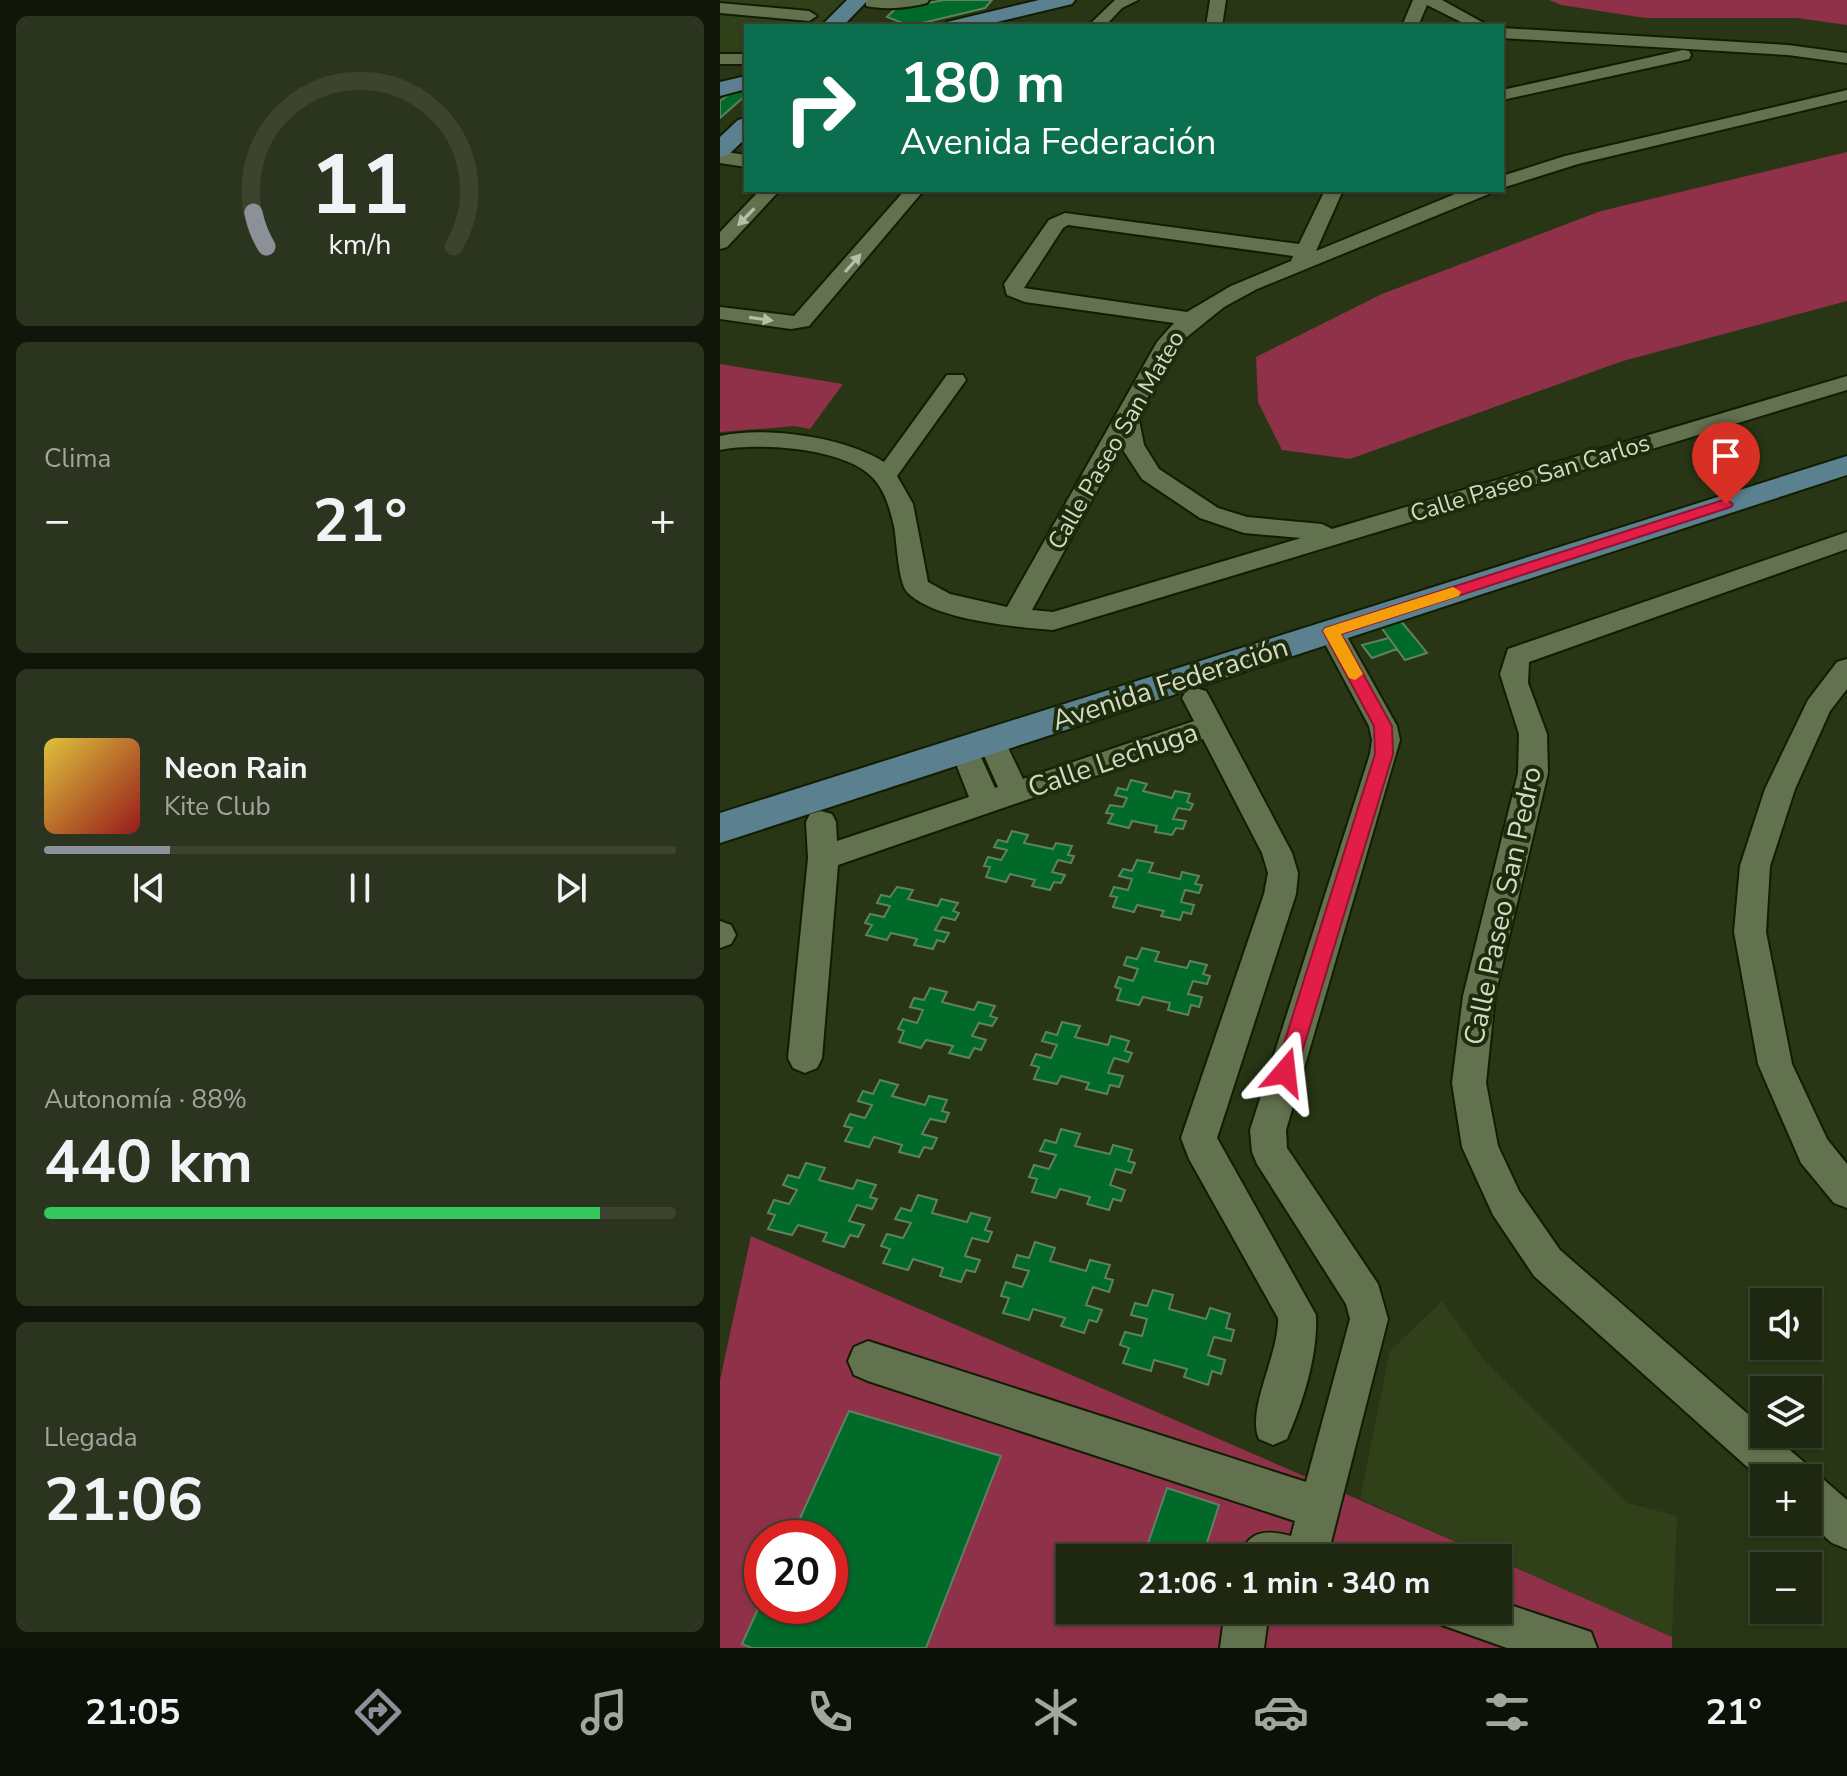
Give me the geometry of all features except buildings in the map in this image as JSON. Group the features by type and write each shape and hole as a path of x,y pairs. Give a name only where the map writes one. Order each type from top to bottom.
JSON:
{"main road":[{"path":"963,24 1065,0"},
{"path":"985,24 1087,0"},
{"path":"834,24 868,2"},
{"path":"850,24 868,2"},
{"path":"720,133 744,110"},
{"path":"720,150 744,127"},
{"name":"Avenida Federación","path":"720,828 1847,465"}],"street":[{"path":"868,2 921,0"},
{"path":"1098,24 1116,5 1130,0"},
{"path":"1203,24 1204,0"},
{"path":"1214,24 1218,0"},
{"path":"1411,24 1421,0"},
{"path":"1430,0 1477,24"},
{"path":"720,8 809,15"},
{"path":"1505,35 1847,58"},
{"path":"1504,95 1712,47"},
{"path":"720,48 736,73"},
{"path":"1822,54 1847,71"},
{"path":"720,59 736,73"},
{"path":"1504,181 1572,160 1847,95"},
{"path":"720,157 744,161"},
{"path":"720,243 769,192"},
{"path":"720,313 791,323 801,321 913,192"},
{"path":"1302,257 1333,192"},
{"path":"1189,319 1025,296 1014,291 1014,284 1056,224 1065,219 1302,257 1477,192"},
{"name":"Calle Paseo San Mateo","path":"1015,616 1168,342 1189,319 1218,300 1302,257"},
{"path":"720,443 763,441 808,445 873,462 887,474 955,380"},
{"name":"Calle Paseo San Carlos","path":"887,474 898,494 916,585 922,593 941,602 1037,620 1066,619 1847,383"},
{"name":"Calle Paseo San Carlos","path":"1127,415 1132,445 1150,474 1209,513 1244,525 1289,531 1352,532"},
{"path":"1092,478 1130,471 1150,474"},
{"path":"1244,525 1252,539 1245,563"},
{"name":"Calle Paseo San Pedro","path":"1774,1464 1547,1263 1506,1203 1480,1147 1469,1083 1479,996 1533,773 1533,729 1512,677 1518,656 1847,540"},
{"path":"1310,1544 1369,1319 1364,1297 1270,1152 1268,1130 1384,754 1383,726 1331,631"},
{"path":"1847,669 1818,707 1780,789 1755,866 1750,932 1775,1064 1814,1151 1847,1191"},
{"path":"1196,698 1277,853 1283,873 1280,894 1199,1138 1297,1315 1298,1338 1273,1425"},
{"name":"Calle Lechuga","path":"823,858 1211,726"},
{"path":"978,746 986,802"},
{"name":"Calle Lechuga","path":"978,746 1015,793"},
{"path":"805,1058 823,858 821,822"},
{"path":"868,1361 1319,1508"},
{"path":"1822,1506 1847,1528"},
{"path":"1242,1648 1245,1624"},
{"path":"1500,1624 1575,1648"}],"shaded area":[{"path":"720,0 849,0 824,24 744,24 744,58 720,57"},
{"path":"1549,0 1847,0 1847,25 1797,18 1645,18 1561,5"},
{"path":"1847,152 1847,301 1623,361 1350,459 1282,450 1258,402 1256,357 1382,294 1601,211"},
{"path":"720,364 843,384 810,429 795,426 720,432"},
{"path":"751,1236 1461,1544 1056,1544 1056,1624 1512,1624 1512,1566 1672,1637 1672,1648 720,1648 720,1380"},
{"path":"1442,1301 1483,1359 1628,1503 1677,1516 1672,1637 1512,1566 1512,1544 1462,1544 1360,1499 1390,1351"}],"slow traffic":[{"path":"1355,674 1331,631 1453,592"}],"route":[{"path":"1285,1072 1386,740 1383,726 1331,631 1726,504"}]}
